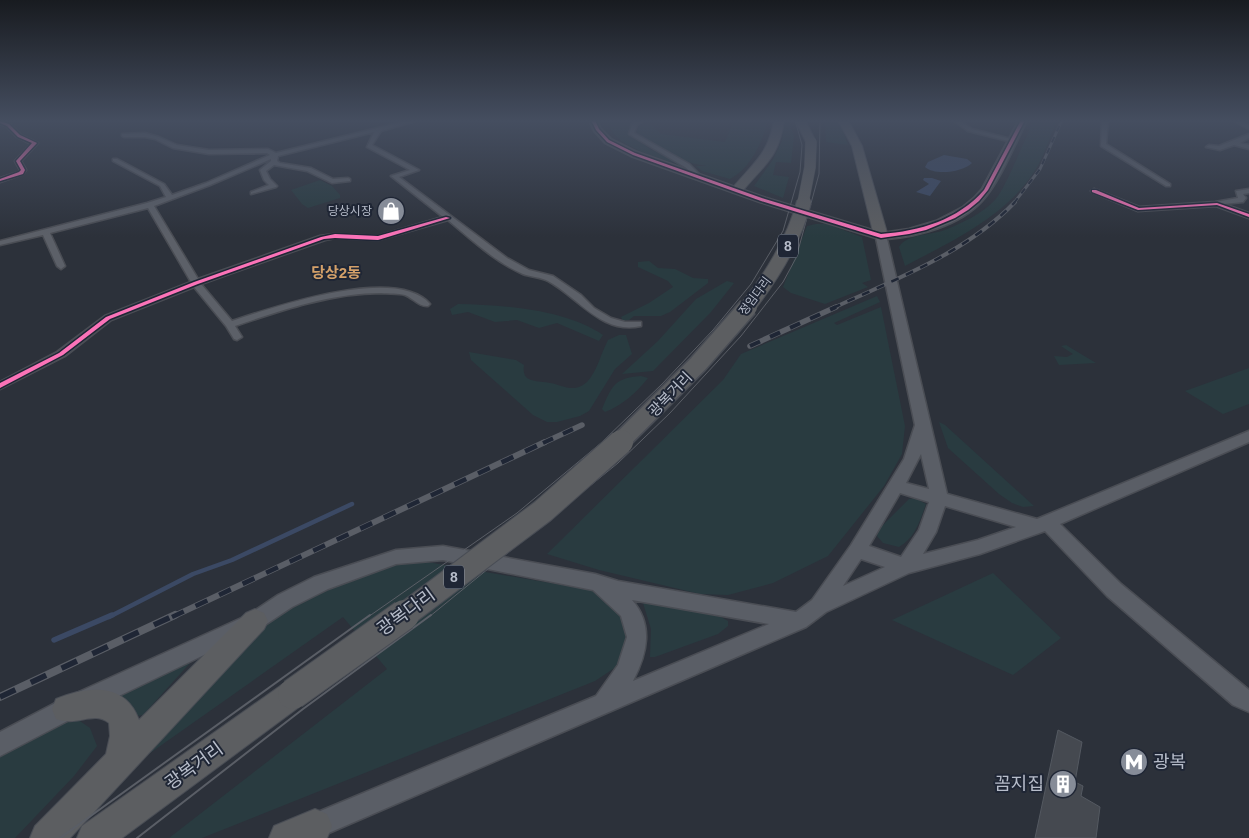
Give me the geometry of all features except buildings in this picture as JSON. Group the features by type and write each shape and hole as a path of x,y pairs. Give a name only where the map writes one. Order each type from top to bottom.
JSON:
{"highway":[{"path":"737,190 754,174 765,159"},
{"name":"정임다리","path":"726,333 777,267 791,240 810,173 810,159"},
{"path":"860,159 881,236"},
{"name":"광복거리","path":"610,452 659,405 726,333"},
{"name":"광복다리","path":"293,694 543,511 610,452"},
{"path":"47,838 117,768 255,620"},
{"name":"광복거리","path":"94,838 293,694"},
{"path":"67,709 102,704 116,709 126,719 126,741 117,768"}],"main road":[{"path":"652,159 808,214 881,236 897,235 917,230 969,209 983,195 1002,159"},
{"path":"881,236 938,498 927,532 905,566"},
{"path":"819,606 857,550 912,459 923,424"},
{"path":"303,834 799,621 819,606 905,566 980,547 1042,524 1249,436"},
{"path":"896,486 1042,524 1114,590 1241,697 1249,701"},
{"path":"857,550 905,566"},
{"path":"0,744 67,709 255,620 285,601 321,583 396,557 443,553 595,582 618,589 799,621"},
{"path":"595,582 625,606 631,613 636,628 636,650 616,689 603,705"}],"street":[{"path":"0,180 20,173 22,170 18,161 20,159"},
{"path":"0,243 150,205 208,184 266,159"},
{"path":"392,159 416,170 394,176 504,260 526,272 550,278 578,297 583,304 600,316 616,324 638,324"},
{"path":"674,159 696,171 697,175"},
{"path":"1125,159 1168,186"},
{"path":"115,160 162,185 170,197"},
{"path":"253,193 274,186 267,180 262,170 274,162 308,170 332,181 348,180"},
{"path":"1217,204 1222,201 1240,200 1242,198 1238,192 1249,191"},
{"path":"1094,192 1138,209 1217,204 1249,216"},
{"path":"150,205 196,283 230,325 237,337"},
{"path":"0,386 61,354 108,318 196,283 323,238 335,236 378,238 448,218"},
{"path":"45,231 61,266"},
{"path":"230,325 264,313 335,295 401,292 414,296 425,304"}],"shaded area":[{"path":"662,159 672,159 683,164"},
{"path":"682,159 751,159 742,170 730,179 702,171 696,166 707,166"},
{"path":"773,159 791,159 791,163 776,162 773,175 789,177 783,198 754,186"},
{"path":"1017,159 1041,159 1024,186 994,214 959,237 905,266 899,247 902,243 913,237 940,232 978,214 995,200"},
{"path":"320,180 332,186 340,195 340,198 308,208 302,204 291,190"},
{"path":"827,224 862,237 871,280 862,283 868,287 825,304 791,293 783,287 807,226"},
{"path":"649,261 658,268 675,269 693,278 708,279 708,283 670,312 661,316 634,316 629,320 623,321 621,317 649,303 673,287 668,281 638,267 638,262"},
{"path":"727,281 734,283 711,312 653,371 622,374 658,341 696,299"},
{"path":"877,296 880,302 834,323 837,325 881,307 905,426 902,454 884,486 828,556 773,583 728,595 700,594 599,570 547,554 723,380 741,354"},
{"path":"458,304 514,307 552,314 588,326 603,335 599,341 557,323 539,328 517,320 495,322 468,312 452,315 450,309"},
{"path":"619,335 626,335 632,354 615,369 589,411 580,416 557,422 547,422 533,415 471,360 469,352 516,360 524,365 525,375 531,380 568,388 577,388 590,378 608,340"},
{"path":"1066,345 1096,363 1059,365 1054,356 1067,357 1073,354 1061,346"},
{"path":"1249,368 1249,404 1223,414 1185,391"},
{"path":"641,376 648,378 629,398 605,412 602,409 612,389 619,381"},
{"path":"939,422 945,425 1034,506 1023,507 1012,503 999,494 948,448"},
{"path":"915,498 926,504 913,534 899,547 883,543 877,536 878,530 909,499"},
{"path":"427,562 597,591 622,614 628,635 623,659 616,667 595,681 202,838 169,838 387,669 343,617 146,756 139,759 232,657 272,620 314,592 392,564"},
{"path":"993,573 1061,638 1013,675 892,620"},
{"path":"646,600 721,617 728,621 728,626 718,634 655,657 650,657 651,629 643,603"},
{"path":"191,659 190,663 143,715 138,716 129,704 120,699 121,694"},
{"path":"74,717 90,728 97,746 74,776 15,838 0,838 0,756"}],"water":[{"path":"935,159 967,159 972,163 956,171 942,172 925,167 928,162"},
{"path":"924,178 941,181 930,196 916,192 929,184 923,180"}],"waterway":[{"path":"109,617 193,574 232,560 352,504"},
{"path":"54,640 112,615"}],"tram line":[{"path":"368,617 517,513 601,443 662,384 713,330 751,284 783,231 800,172 801,159"},
{"path":"429,617 618,463 670,413 741,336 783,282 796,258 819,174 819,159"},
{"path":"60,838 370,615"},
{"path":"137,838 303,709 431,615"}],"railway":[{"path":"1014,203 1040,169 1044,159"},
{"path":"833,308 905,275 952,250 975,236 1014,203"},
{"path":"750,346 836,307"},
{"path":"543,443 582,425"},
{"path":"172,617 545,442"},
{"path":"0,697 175,615"}],"cycle path":[{"path":"0,180 21,173 23,170 18,161 20,159"},
{"path":"648,159 763,200 881,236 924,229 953,217 966,209 986,190 1002,159"},
{"path":"1094,191 1138,209 1217,204 1249,216"},
{"path":"0,386 61,354 108,318 196,283 323,238 335,236 378,238 448,218"}],"place":[{"name":"당상시장","path":"391,211"},
{"name":"광복","path":"1134,762"},
{"name":"꼼지집","path":"1063,784"}],"district":[{"name":"당상2동","path":"336,272"}]}
